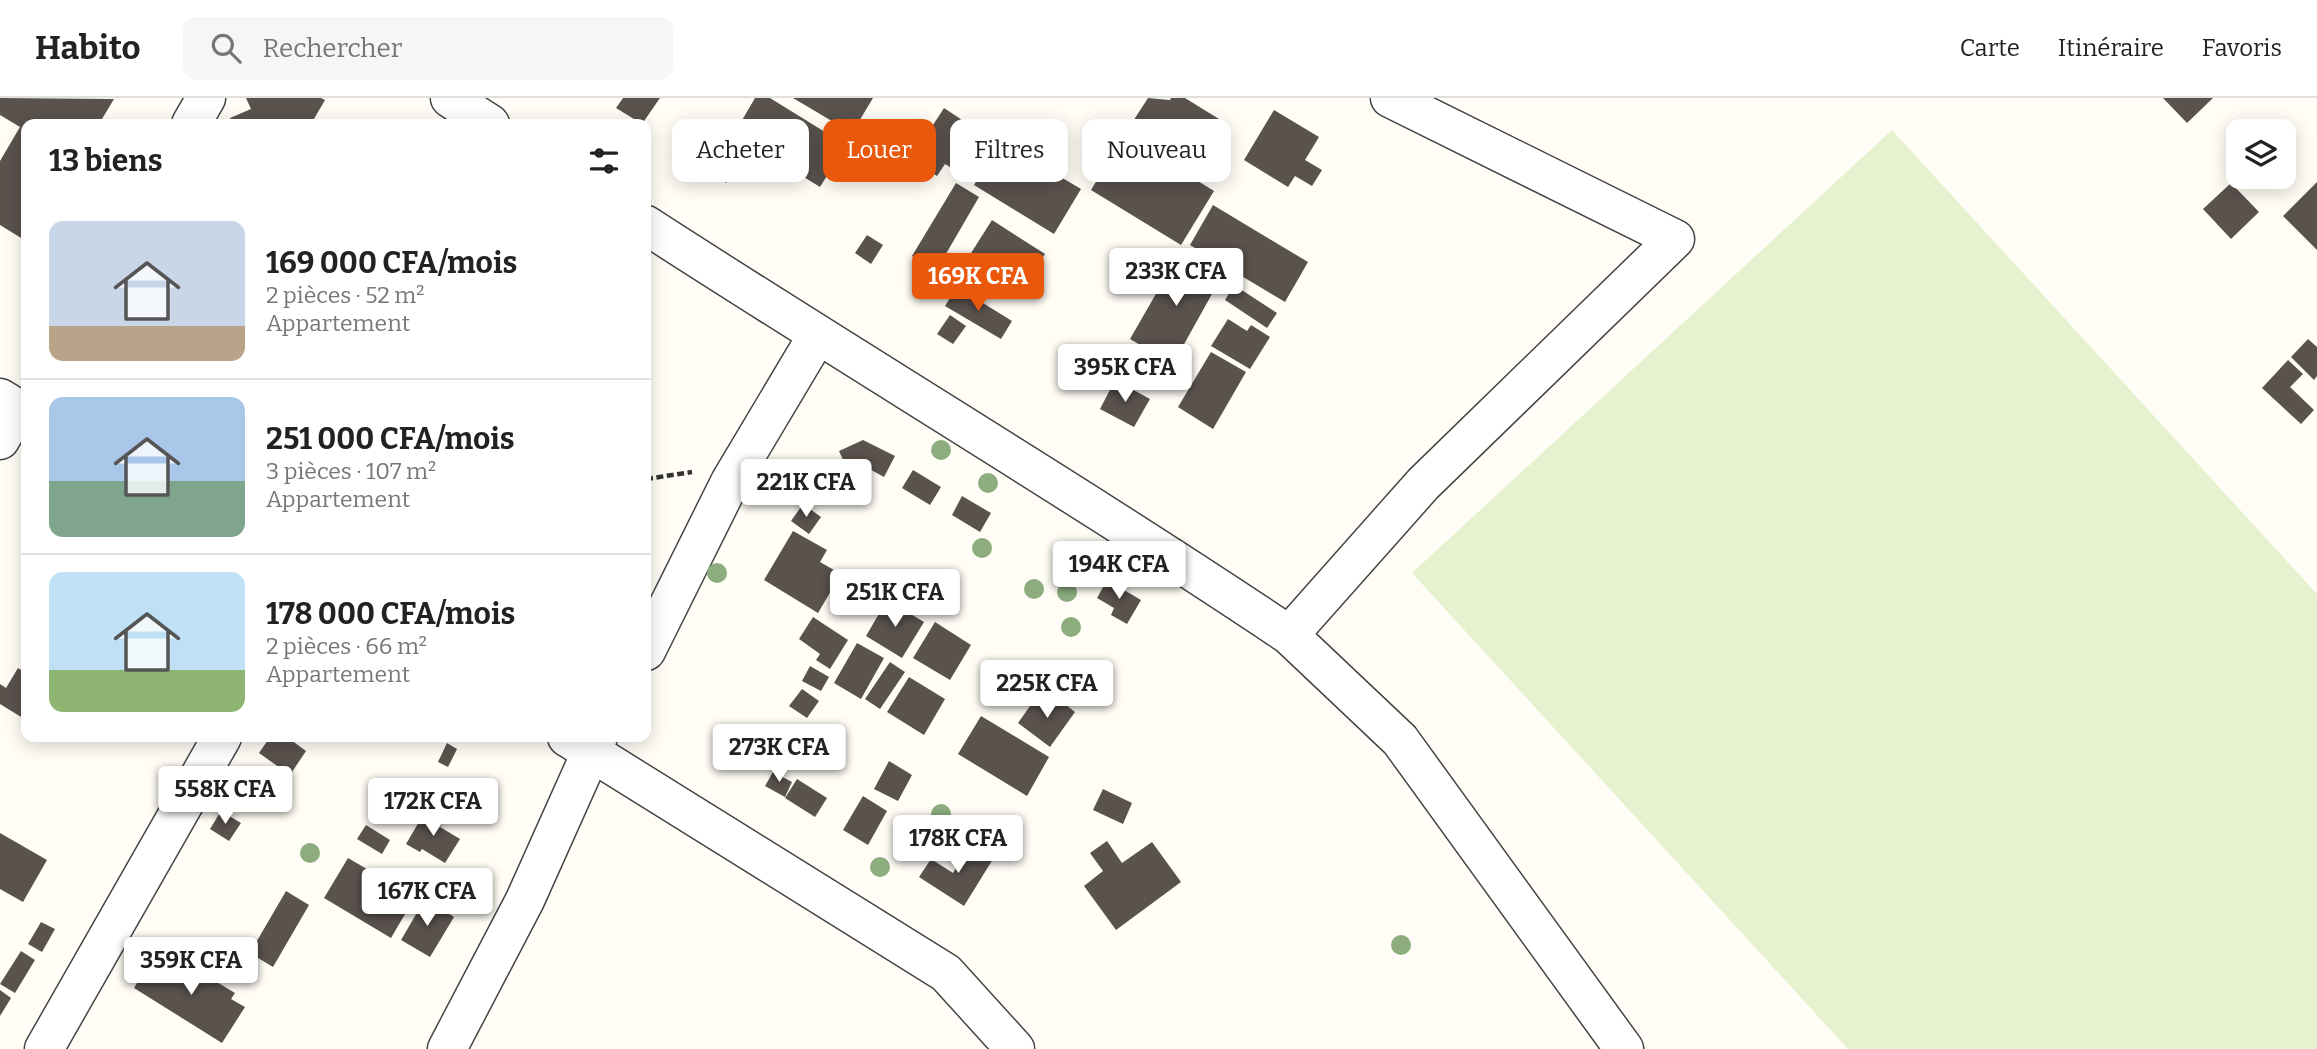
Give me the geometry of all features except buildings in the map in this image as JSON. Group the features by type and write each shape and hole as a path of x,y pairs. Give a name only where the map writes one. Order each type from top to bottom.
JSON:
{"street":[{"path":"194,119 206,98"},
{"path":"450,98 482,119"},
{"path":"1289,635 1423,484 1675,239 1390,98"},
{"path":"651,228 817,336 1097,509 1289,635 1401,740 1624,1049"},
{"path":"651,640 730,482 817,336"},
{"path":"44,1049 219,742"},
{"path":"446,1049 525,900 585,742"},
{"path":"587,742 946,974 1014,1049"}],"green space":[{"path":"1892,130 2317,594 2317,1049 1848,1049 1412,573"}]}
